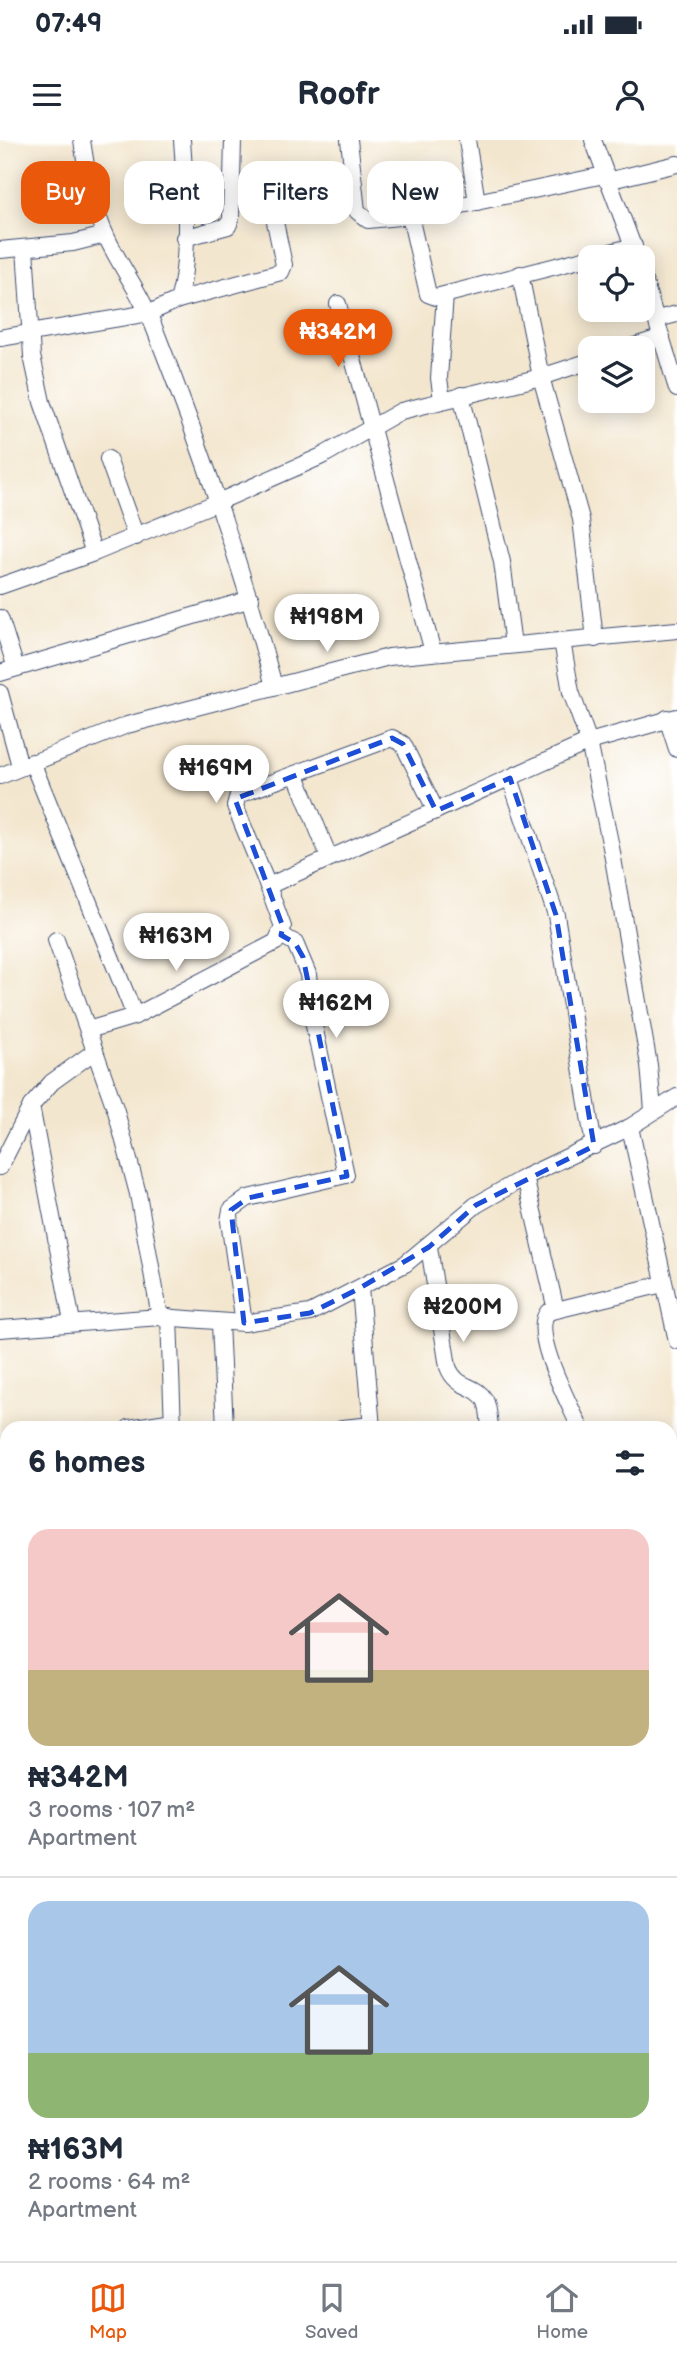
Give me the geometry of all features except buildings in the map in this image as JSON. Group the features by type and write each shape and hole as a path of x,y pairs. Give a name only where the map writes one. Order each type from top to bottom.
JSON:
{"street":[{"path":"82,140 89,189 105,235 149,313 251,599 274,686"},
{"path":"178,300 183,287 182,140"},
{"path":"184,238 228,226 231,219 233,140"},
{"path":"349,140 358,211 362,217 367,218"},
{"path":"467,140 477,202"},
{"path":"593,140 632,245"},
{"path":"463,205 677,164"},
{"path":"0,338 149,313 178,300 281,272 284,265 276,224"},
{"path":"412,224 428,294 445,295 520,274 578,263"},
{"path":"0,250 105,235"},
{"path":"26,247 30,335 42,402 94,554"},
{"path":"520,274 541,377 581,519 595,639"},
{"path":"442,400 439,378 445,295"},
{"path":"338,304 433,652"},
{"path":"655,313 677,389"},
{"path":"657,319 677,314"},
{"path":"655,339 662,337"},
{"path":"0,586 94,554 218,502 322,456 401,411 541,377 578,365"},
{"path":"461,395 502,562 513,645"},
{"path":"108,459 136,537"},
{"path":"0,618 8,670 251,599"},
{"path":"0,776 127,725 389,657 677,630"},
{"path":"562,640 571,692 589,742 611,847 649,1065 653,1110"},
{"path":"0,693 26,764 135,1016"},
{"path":"268,886 589,742 672,718 677,749"},
{"path":"88,1030 135,1016 276,942 281,935 283,926 235,806 238,795 386,740 399,739 436,811"},
{"path":"296,775 329,858"},
{"path":"510,778 556,915 594,1146"},
{"path":"244,1323 229,1221 230,1210 248,1198 346,1175 313,1021 308,974 296,943 281,935"},
{"path":"56,940 95,1051 138,1194 164,1317 173,1421"},
{"path":"0,1167 31,1106 52,1082 95,1051"},
{"path":"0,1329 164,1317 244,1323 310,1313 360,1288 429,1247 476,1205 525,1177 630,1127 677,1097"},
{"path":"31,1106 72,1322"},
{"path":"630,1127 677,1341"},
{"path":"525,1177 556,1310"},
{"path":"429,1247 448,1367 458,1383 479,1393 486,1401 490,1421"},
{"path":"577,1421 553,1367 542,1327 543,1318 556,1310 663,1284"},
{"path":"360,1288 372,1421"},
{"path":"220,1323 225,1421"}],"highlighted area":[{"path":"392,738 403,744 436,811 510,778 556,915 594,1146 476,1205 429,1247 360,1288 310,1313 244,1323 231,1210 248,1198 347,1176 303,957 295,943 281,935 283,927 235,799"}]}
